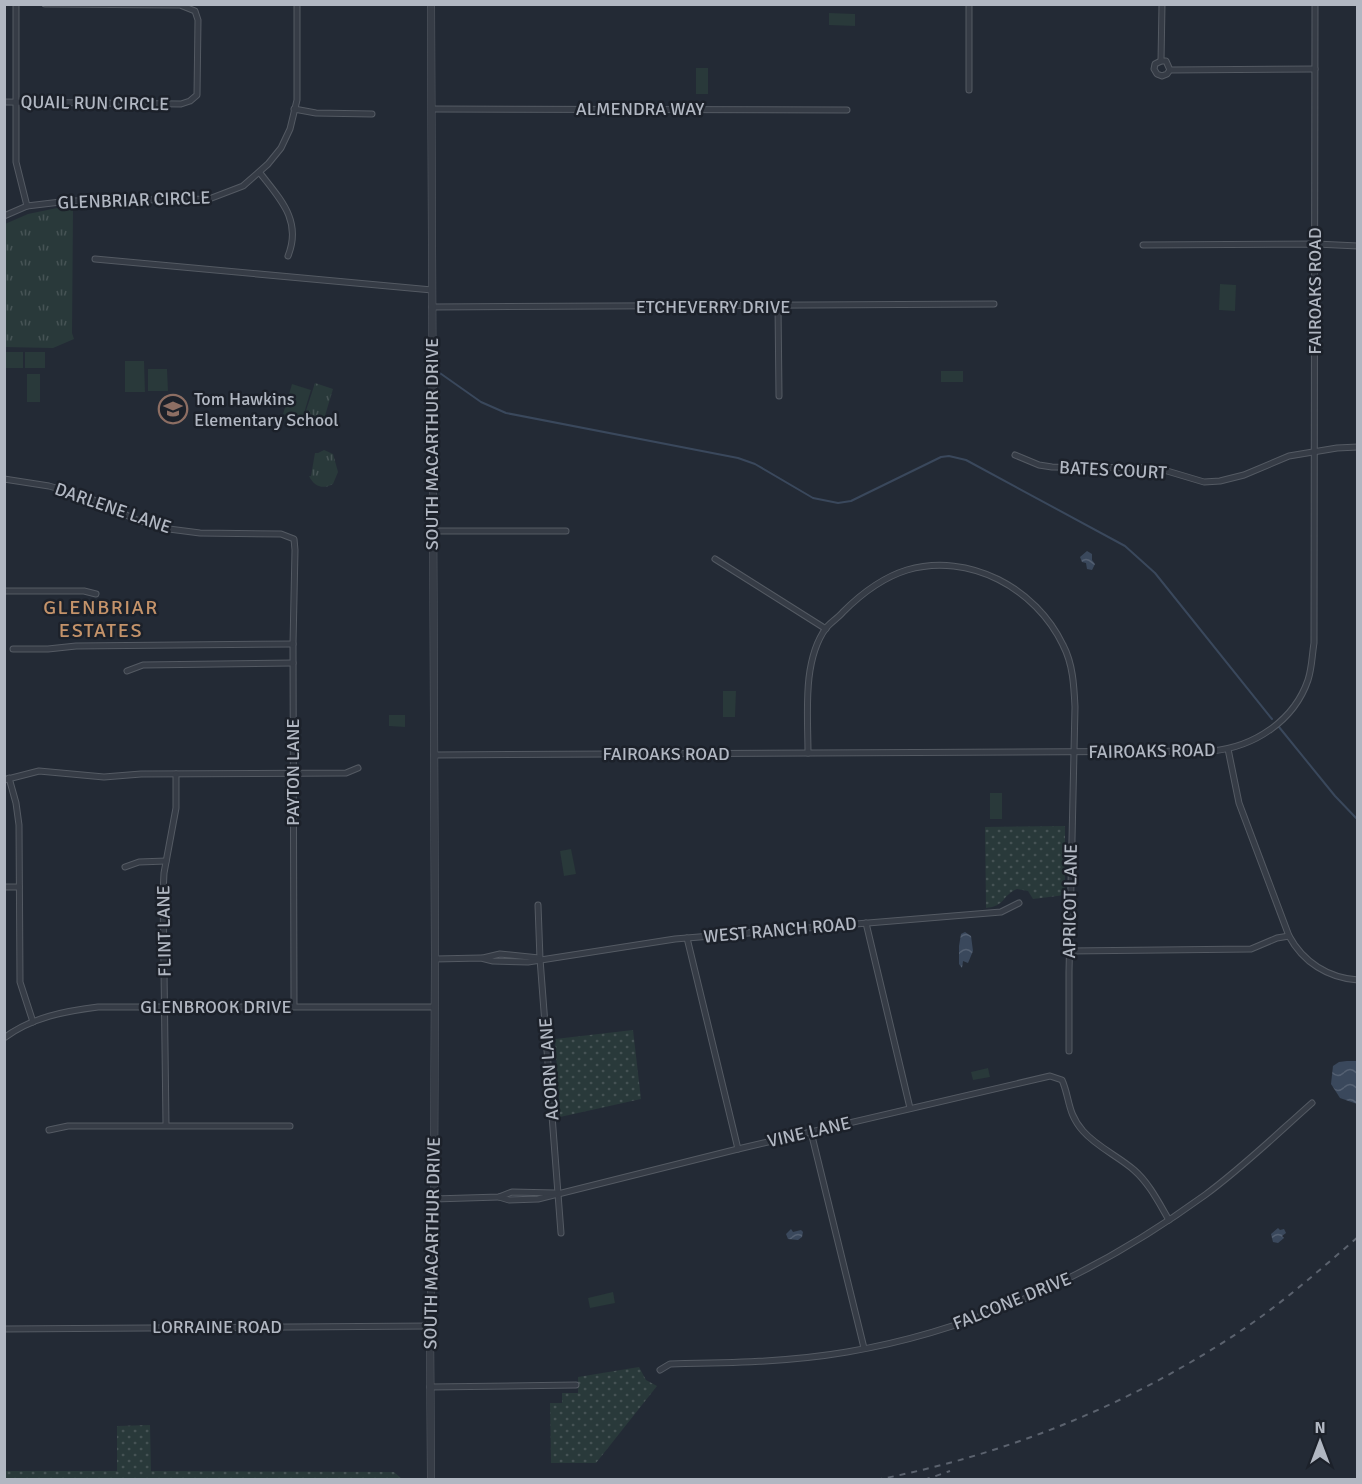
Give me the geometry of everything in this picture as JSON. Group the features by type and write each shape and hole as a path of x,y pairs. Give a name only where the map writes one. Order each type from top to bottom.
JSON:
{"street":[{"path":"16,4 16,162 27,206"},
{"name":"QUAIL RUN CIRCLE","path":"4,102 181,104 197,95 198,20 195,10 180,6 45,4"},
{"name":"GLENBRIAR CIRCLE","path":"4,216 27,206 69,201 209,199 243,186 260,173 280,148 290,129 297,100 297,4"},
{"name":"SOUTH MACARTHUR DRIVE","path":"431,4 435,959"},
{"path":"969,4 969,90"},
{"path":"1161,61 1162,4"},
{"name":"FAIROAKS ROAD","path":"434,755 1228,749 1250,742 1283,719 1300,699 1308,681 1314,643 1315,4"},
{"path":"1161,61 1166,62 1170,70 1167,75 1157,75 1154,69 1155,64 1161,61"},
{"path":"1170,70 1315,69"},
{"path":"294,109 316,113 372,114"},
{"name":"ALMENDRA WAY","path":"432,109 847,110"},
{"path":"260,173 282,201 294,229 294,242 288,256"},
{"path":"1143,245 1316,244 1358,246"},
{"path":"95,259 432,290"},
{"name":"ETCHEVERRY DRIVE","path":"432,307 994,304"},
{"path":"778,306 778,396"},
{"name":"BATES COURT","path":"1015,456 1052,467 1157,468 1204,482 1220,482 1244,476 1289,456 1358,447"},
{"name":"DARLENE LANE","path":"4,479 49,486 87,497 137,520 169,529 200,533 280,534 294,539"},
{"path":"432,531 566,531"},
{"name":"PAYTON LANE","path":"294,539 292,644 294,1006"},
{"path":"715,559 826,628 811,668 807,693 808,753"},
{"name":"APRICOT LANE","path":"826,628 869,588 906,571 921,567 969,569 989,575 1007,584 1039,608 1051,622 1064,646 1074,681 1069,1051"},
{"path":"4,591 84,591 96,594"},
{"path":"13,649 76,646 292,644"},
{"path":"127,671 143,665 293,663"},
{"path":"1228,749 1239,803 1288,936 1301,954 1314,965 1337,977 1358,980"},
{"path":"33,1022 20,982 19,825 16,803 7,779 39,771 105,777 176,774 346,773 358,768"},
{"name":"FLINT LANE","path":"166,1125 163,893 166,861 177,808 176,774"},
{"path":"124,867 139,862 166,861"},
{"path":"4,887 19,887"},
{"name":"WEST RANCH ROAD","path":"435,959 481,958 528,962 640,943 687,938 1001,912 1018,903"},
{"name":"ACORN LANE","path":"538,905 561,1233"},
{"path":"866,923 910,1108"},
{"path":"1069,951 1251,949 1288,936"},
{"path":"687,938 738,1149"},
{"name":"WEST RANCH ROAD","path":"481,958 493,954 540,959"},
{"path":"510,955 510,962"},
{"path":"434,1007 435,959"},
{"name":"GLENBROOK DRIVE","path":"4,1038 33,1022 71,1010 98,1007 434,1007"},
{"name":"SOUTH MACARTHUR DRIVE","path":"431,1479 430,1326 434,1199 434,1007"},
{"name":"VINE LANE","path":"434,1199 499,1197 512,1192 557,1193 1050,1076 1062,1080 1073,1117 1082,1130 1094,1142 1135,1171 1146,1183 1169,1220"},
{"name":"FALCONE DRIVE","path":"660,1370 670,1364 798,1358 864,1348 966,1322 1054,1286 1109,1257 1206,1194 1312,1103"},
{"path":"49,1130 68,1126 290,1126"},
{"path":"811,1132 864,1348"},
{"name":"LORRAINE ROAD","path":"4,1329 430,1326"},
{"path":"430,1387 576,1385"}],"green space":[{"path":"829,13 855,14 855,26 829,25"},
{"path":"696,68 708,68 708,94 696,94"},
{"path":"57,208 73,208 72,333 74,339 53,348 5,347 5,224 28,214"},
{"path":"1220,284 1236,285 1235,311 1219,310"},
{"path":"5,352 23,352 23,368 5,368"},
{"path":"25,352 45,352 45,368 25,368"},
{"path":"125,361 144,361 145,392 125,392"},
{"path":"148,369 167,369 168,391 148,391"},
{"path":"941,371 963,371 963,382 941,382"},
{"path":"27,374 40,374 40,402 27,402"},
{"path":"315,383 333,389 321,429 302,423"},
{"path":"292,384 311,390 302,420 283,414"},
{"path":"324,450 333,454 338,472 333,484 322,487 316,485 309,476 311,476 315,453"},
{"path":"723,691 736,691 735,717 723,717"},
{"path":"389,715 405,715 405,727 389,726"},
{"path":"990,793 1002,793 1002,819 990,819"},
{"path":"1065,826 1065,895 1033,899 1028,891 1017,889 997,905 986,908 985,827"},
{"path":"571,849 576,874 564,876 560,851"},
{"path":"633,1030 641,1099 560,1117 555,1039"},
{"path":"988,1068 990,1077 973,1080 971,1072"},
{"path":"613,1292 615,1303 590,1308 588,1298"},
{"path":"639,1367 646,1380 657,1386 596,1463 551,1463 550,1403 562,1403 562,1393 578,1393 578,1377"},
{"path":"150,1425 151,1471 394,1472 402,1479 5,1479 5,1471 117,1471 117,1426"}],"water":[{"path":"1087,551 1092,554 1095,564 1092,570 1087,569 1086,563 1082,562 1080,557"},
{"path":"965,932 971,936 973,951 968,963 963,961 962,968 959,964 959,946 961,934"},
{"path":"1347,1061 1357,1061 1357,1104 1340,1098 1331,1084 1333,1066"},
{"path":"1278,1228 1284,1229 1286,1233 1278,1243 1273,1242 1271,1234"},
{"path":"791,1229 793,1232 801,1230 802,1237 798,1240 788,1239 786,1234"}],"waterway":[{"path":"437,371 481,402 506,413 738,458 755,464 813,498 838,503 851,501 941,457 949,456 966,460 1125,546 1155,573 1272,719"},
{"path":"1279,727 1335,796 1358,820"}],"railway":[{"path":"876,1480 974,1456 1070,1422 1116,1402 1205,1354 1248,1326 1358,1237"},
{"path":"924,1480 950,1471"}],"place":[{"name":"Tom Hawkins Elementary School","path":"173,409"}],"district":[{"name":"GLENBRIAR ESTATES","path":"101,618"}]}
